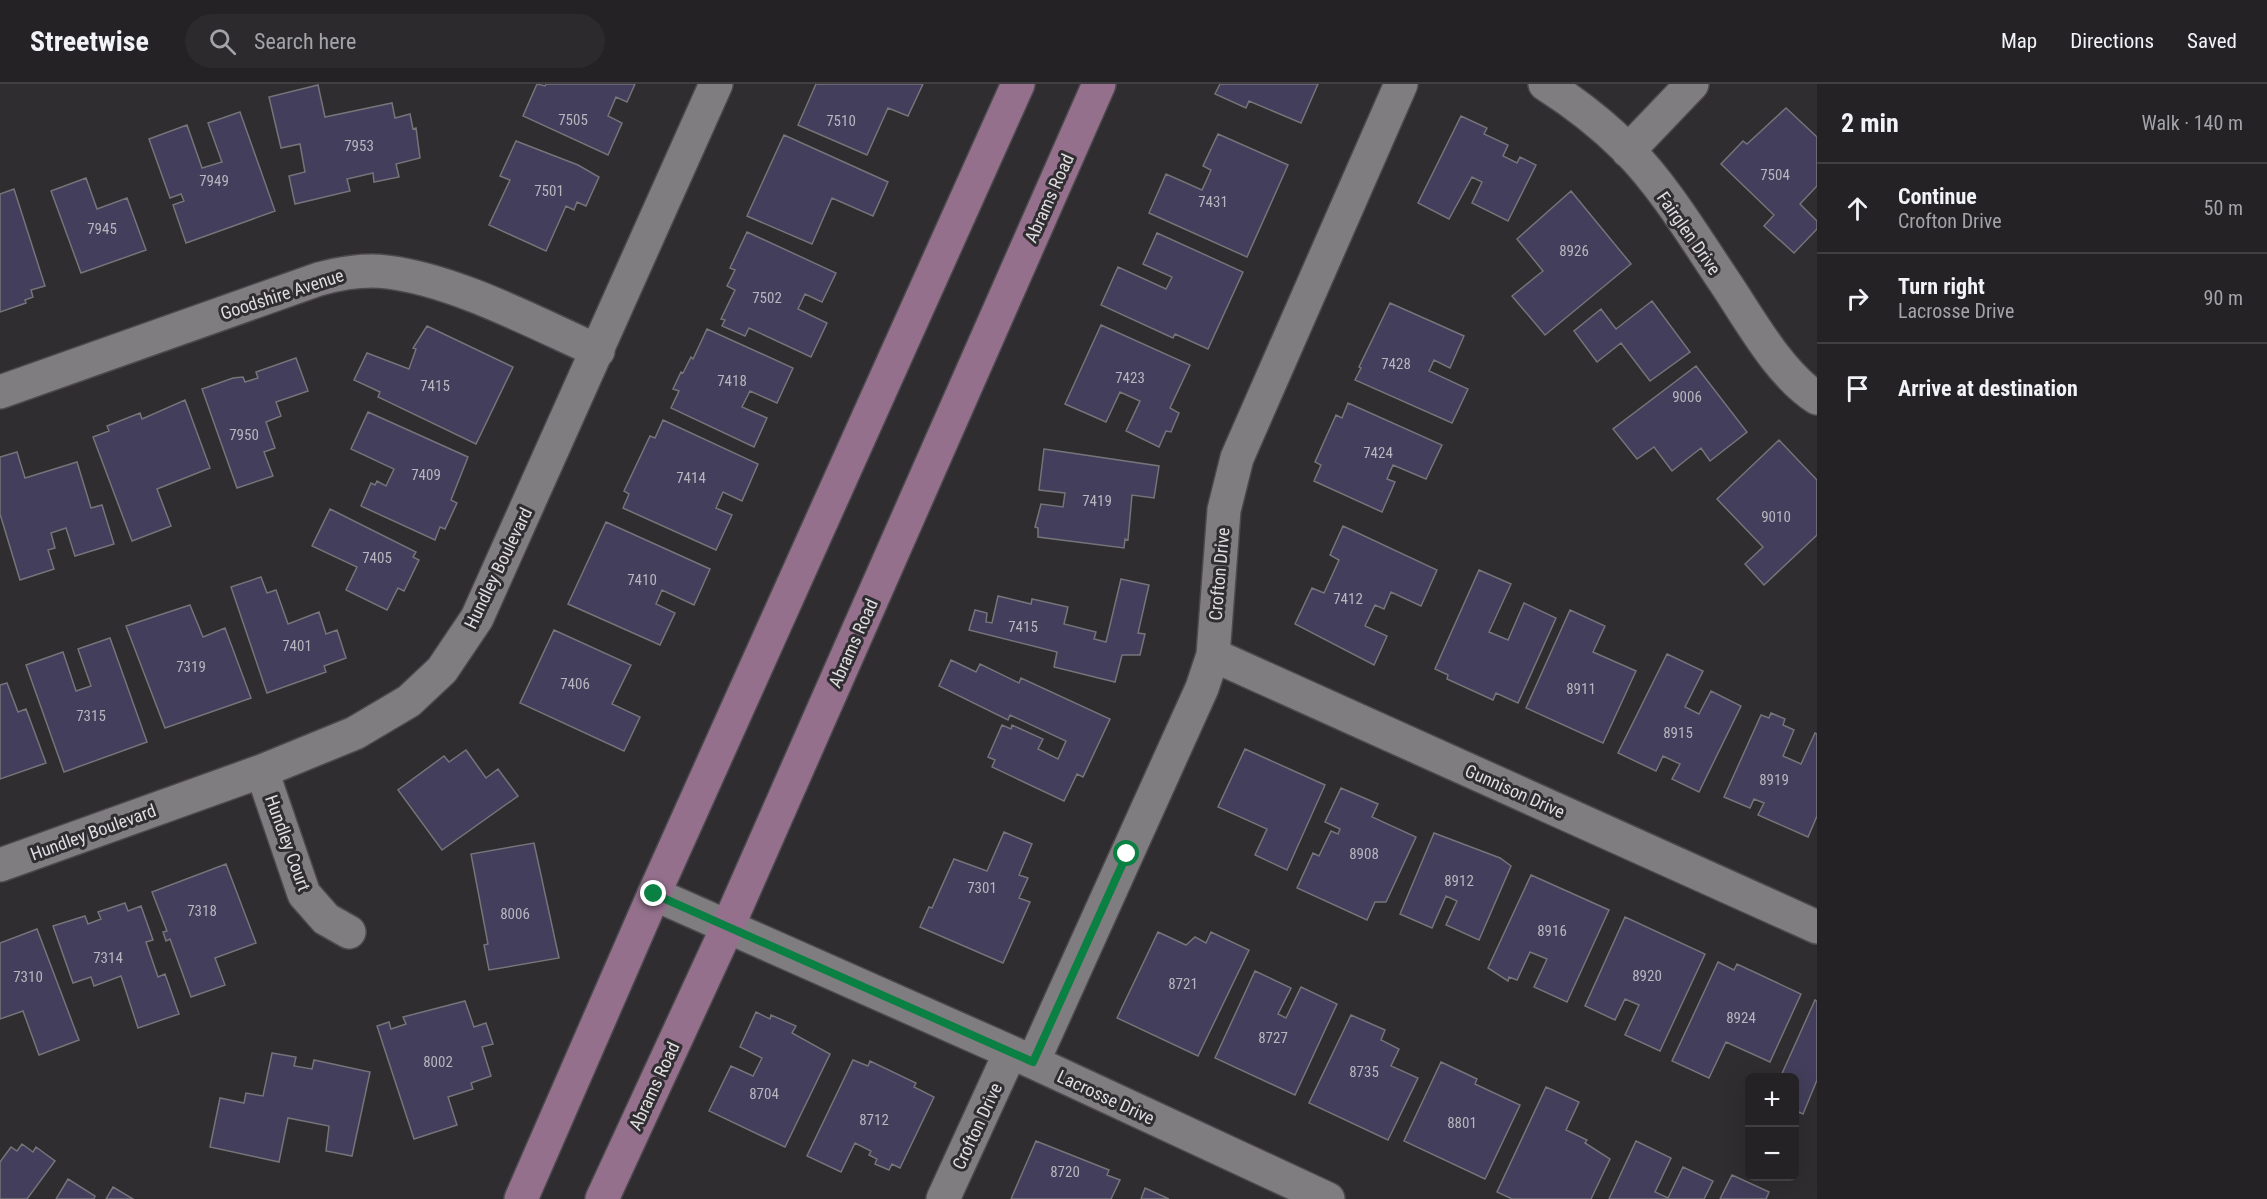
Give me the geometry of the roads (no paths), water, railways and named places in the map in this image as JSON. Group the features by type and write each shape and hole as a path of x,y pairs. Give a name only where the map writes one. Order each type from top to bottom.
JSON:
{"main road":[{"path":"521,1199 654,894 1018,84"},
{"name":"Abrams Road","path":"602,1199 728,926 1099,84"}],"street":[{"name":"Hundley Boulevard","path":"0,865 262,771 356,733 409,701 442,670 477,618 716,84"},
{"name":"Crofton Drive","path":"943,1199 1022,1058 1202,687 1213,655 1224,510 1237,458 1401,84"},
{"name":"Fairglen Drive","path":"1545,84 1582,108 1628,151 1682,219 1762,339 1787,371 1817,398"},
{"path":"1628,151 1692,84"},
{"name":"Goodshire Avenue","path":"0,392 319,279 348,272 387,272 436,282 598,351"},
{"name":"Gunnison Drive","path":"1213,655 1817,927"},
{"name":"Hundley Court","path":"262,771 304,894 326,919 349,932"},
{"name":"Lacrosse Drive","path":"654,894 1022,1058 1328,1199"}]}
